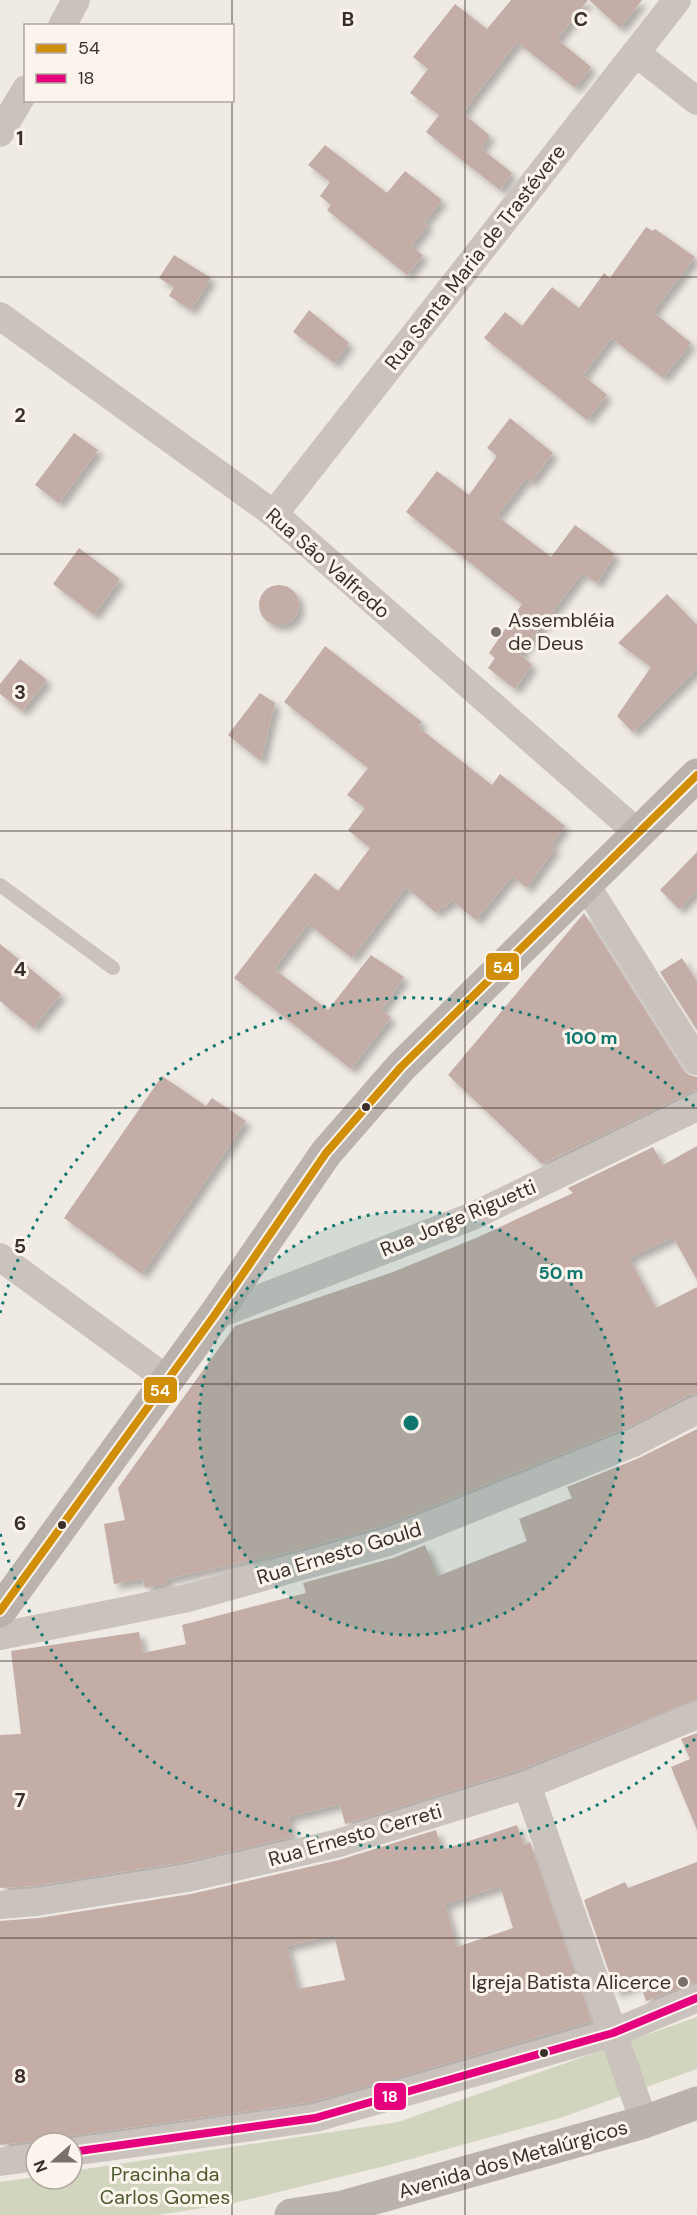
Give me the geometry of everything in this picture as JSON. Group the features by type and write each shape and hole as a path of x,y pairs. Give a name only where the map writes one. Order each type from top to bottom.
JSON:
{"main road":[{"path":"0,1611 214,1317 334,1144 401,1067 697,775"},
{"name":"Avenida dos Metalúrgicos","path":"291,2215 343,2207 644,2122 697,2103"}],"street":[{"path":"63,24 76,0"},
{"name":"Rua Santa Maria de Trastévere","path":"274,514 677,0"},
{"path":"636,53 697,101"},
{"path":"0,133 24,92"},
{"name":"Rua São Valfredo","path":"0,316 274,514 638,833"},
{"path":"586,885 697,1060"},
{"name":"Rua Jorge Riguetti","path":"214,1317 473,1216 697,1107"},
{"path":"0,1257 168,1380"},
{"name":"Rua Ernesto Gould","path":"0,1636 188,1598 388,1542 633,1443 697,1410"},
{"name":"Rua Ernesto Cerreti","path":"0,1905 36,1902 187,1878 335,1844 527,1785 697,1715"},
{"path":"527,1785 644,2122"},
{"path":"84,2150 315,2118 613,2033 697,1998"},
{"path":"0,2162 24,2159"}],"lane":[{"path":"0,885 113,968"}],"green space":[{"name":"Pracinha da Carlos Gomes","path":"697,2017 697,2069 560,2118 389,2165 230,2204 157,2215 0,2215 0,2182 24,2179 24,2191 84,2191 84,2169 398,2122"}],"building":[{"path":"511,0 588,0 557,39 591,67 575,88 517,42 475,96 463,113 490,136 481,148 512,173 500,190 426,132 439,115 410,93 428,69 413,57 455,4 487,29"},
{"path":"589,0 642,0 620,28"},
{"path":"325,145 387,193 405,171 442,200 424,222 428,225 411,246 423,255 407,275 327,210 331,205 320,196 330,182 308,165"},
{"path":"646,227 653,231 655,229 695,257 653,312 691,343 663,378 611,338 583,375 607,395 587,420 484,338 505,312 522,326 552,287 579,308 604,273 610,278"},
{"path":"174,255 211,278 191,310 169,296 174,287 159,278"},
{"path":"309,310 349,343 334,363 293,332"},
{"path":"510,418 553,453 531,482 526,478 497,516 551,557 575,525 615,554 597,583 582,573 520,654 532,665 515,689 488,668 495,658 489,653 522,604 406,512 437,471 469,495 497,456 487,448"},
{"path":"74,433 98,450 59,503 35,485"},
{"path":"79,548 120,579 94,615 53,584"},
{"path":"279,585 293,591 299,605 293,619 279,625 265,619 259,605 265,591"},
{"path":"667,594 697,625 697,669 633,732 617,716 651,667 618,643"},
{"path":"325,646 422,722 418,727 492,785 500,774 565,826 551,844 555,847 527,888 512,876 476,920 451,900 436,913 406,887 352,958 308,924 274,969 328,1010 371,955 404,977 381,1010 391,1017 351,1069 234,978 315,873 338,891 370,848 348,830 365,808 347,795 368,768 284,702"},
{"path":"20,659 47,680 22,711 0,694 0,684"},
{"path":"260,693 275,703 261,761 228,735"},
{"path":"697,852 697,890 679,909 660,890"},
{"path":"584,913 683,1070 697,1077 697,1091 690,1092 542,1164 448,1075"},
{"path":"0,944 61,994 33,1028 0,1001"},
{"path":"682,958 697,982 697,1030 660,972"},
{"path":"162,1076 206,1106 212,1098 246,1121 142,1274 64,1218"},
{"path":"697,1146 697,1280 673,1237 629,1258 656,1308 697,1287 697,1394 689,1395 626,1428 383,1526 293,1551 166,1579 167,1583 145,1588 143,1579 114,1584 104,1524 125,1520 118,1488 235,1326 393,1272 476,1238 573,1193 568,1188 653,1147 663,1165"},
{"path":"697,1429 697,1699 521,1769 345,1824 340,1804 288,1817 292,1837 184,1862 34,1886 0,1888 0,1735 21,1734 11,1651 139,1632 143,1653 186,1644 182,1625 306,1593 303,1583 393,1558 425,1545 438,1576 527,1541 519,1519 572,1498 567,1487 639,1458"},
{"path":"697,1733 697,1830 671,1767 690,1759 681,1739"},
{"path":"517,1825 524,1845 530,1842 592,2021 312,2102 84,2134 84,2131 24,2131 24,2142 0,2145 0,1921 39,1918 191,1894 339,1860 436,1830 442,1850","holes":["500,1886 513,1928 457,1947 445,1904","334,1935 345,1980 298,1989 287,1946"]},
{"path":"697,1862 697,1982 646,2001 640,1983 616,1992 584,1900 625,1882 628,1888"}],"transit line":[{"name":"54","path":"0,1611 214,1316 326,1153 401,1067 697,775"},
{"name":"18","path":"84,2150 315,2118 613,2033 697,1998"}],"place":[{"name":"Assembléia de Deus","path":"496,632"},
{"name":"Igreja Batista Alicerce","path":"683,1982"}]}
